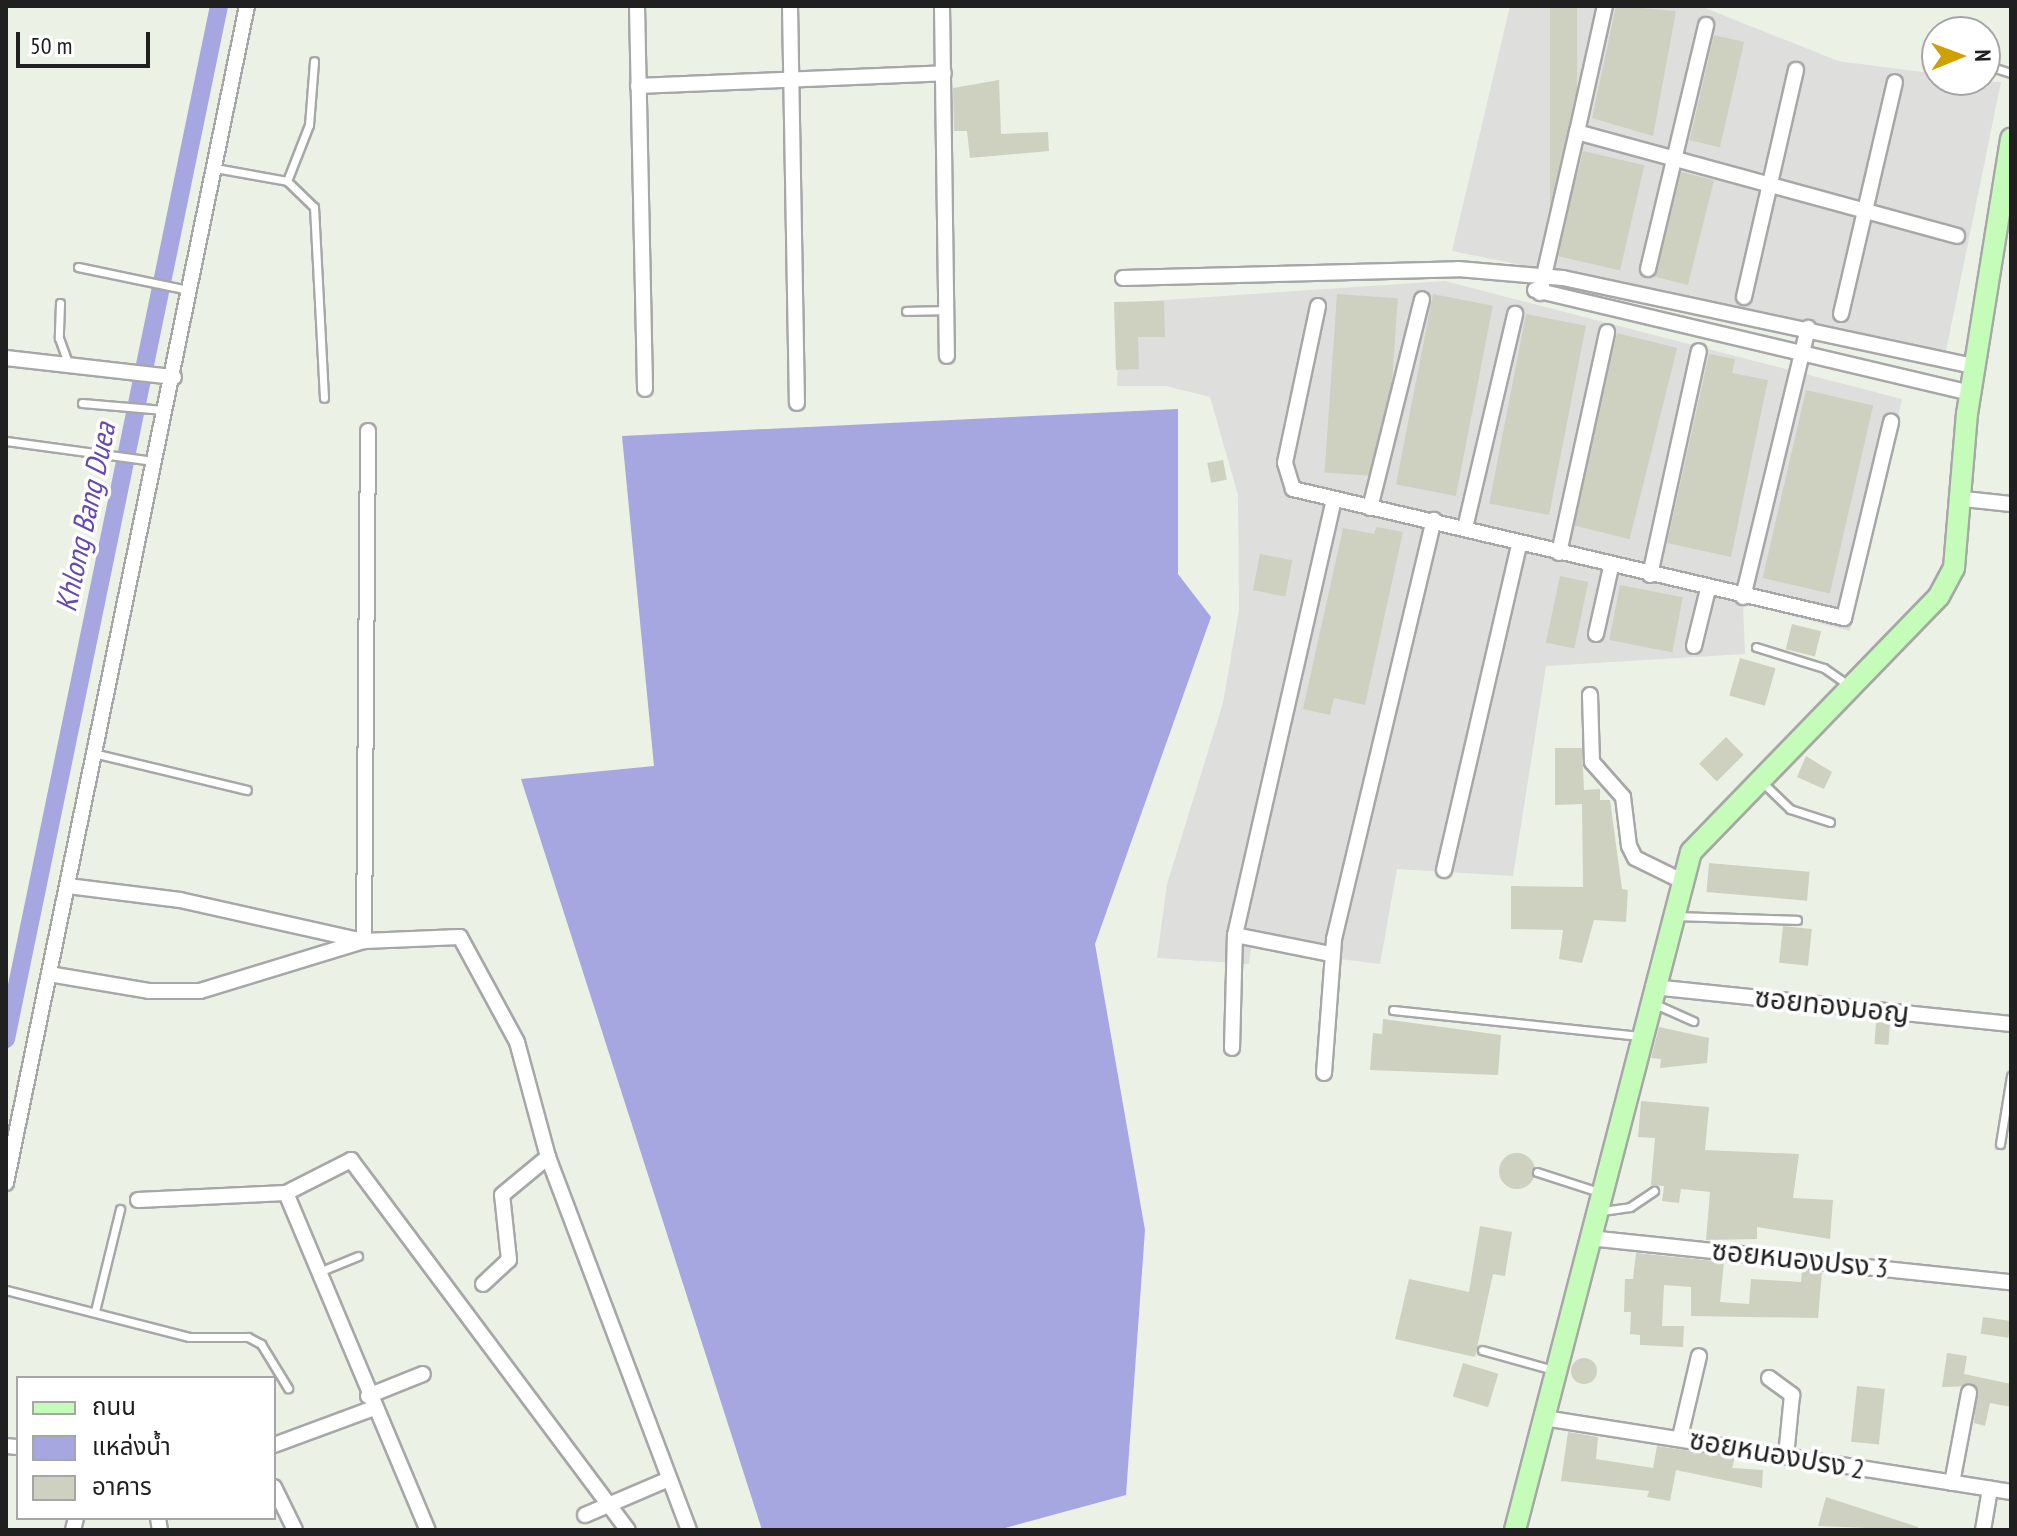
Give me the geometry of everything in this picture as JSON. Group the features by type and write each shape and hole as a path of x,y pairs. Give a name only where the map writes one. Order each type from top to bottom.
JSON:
{"street":[{"path":"6,1183 174,377 183,289 215,168 247,6"},
{"path":"637,6 645,389"},
{"path":"790,6 797,403"},
{"path":"942,6 947,356"},
{"path":"1540,293 1605,6"},
{"path":"1648,269 1706,25"},
{"path":"1744,297 1796,70"},
{"path":"638,86 791,82 944,73"},
{"path":"1841,314 1895,82"},
{"path":"1577,132 1866,208 1957,236"},
{"path":"1515,1530 1544,1418 1547,1368 1589,1238 1680,880 1691,852 1939,596 1954,568 1964,499 1970,393 2011,138"},
{"path":"1123,278 1458,269 1518,279 1544,276 1808,328 1974,366"},
{"path":"1518,279 1540,293 1970,393"},
{"path":"1370,508 1422,299"},
{"path":"1672,325 1678,301"},
{"path":"1318,306 1285,479 1293,489 1434,520 1611,567 1844,618 1891,422"},
{"path":"1465,528 1515,314"},
{"path":"1743,597 1808,328"},
{"path":"1559,553 1607,332"},
{"path":"1897,375 1904,350"},
{"path":"1650,575 1699,351"},
{"path":"6,358 174,377"},
{"path":"364,941 368,431"},
{"path":"1964,499 2011,504"},
{"path":"1232,1048 1235,935 1334,500"},
{"path":"1324,1073 1331,954 1434,520"},
{"path":"1444,870 1519,544"},
{"path":"1596,634 1611,567"},
{"path":"1694,646 1708,589"},
{"path":"1590,695 1592,762 1623,797 1629,846 1635,858 1680,880"},
{"path":"68,886 180,900 364,941"},
{"path":"1235,935 1331,954"},
{"path":"49,974 149,991 200,991 364,941 460,937 517,1042 548,1157 689,1530"},
{"name":"ซอยทองมอญ","path":"1651,995 2011,1024"},
{"path":"483,1284 509,1260 502,1195 548,1157"},
{"path":"138,1200 286,1193 351,1160 628,1530"},
{"path":"286,1193 371,1402 428,1530"},
{"name":"ซอยหนองปรง 3","path":"1589,1238 2011,1282"},
{"path":"1680,1437 1699,1356"},
{"path":"276,1444 371,1402 423,1374"},
{"path":"1769,1378 1792,1395 1786,1456"},
{"path":"1952,1483 1969,1393"},
{"name":"ซอยหนองปรง 2","path":"1544,1418 1680,1437 2011,1492"},
{"path":"585,1515 669,1479"},
{"path":"1983,1530 1990,1489"},
{"path":"276,1491 295,1530"}],"lane":[{"path":"287,181 309,125 314,61"},
{"path":"215,168 287,181 314,207 324,398"},
{"path":"78,267 183,289"},
{"path":"60,303 59,338 69,365"},
{"path":"906,311 947,310"},
{"path":"82,403 124,404 167,411"},
{"path":"6,441 156,462"},
{"path":"1756,647 1824,668 1852,687"},
{"path":"97,754 247,790"},
{"path":"1760,781 1790,809 1830,822"},
{"path":"1671,916 1797,920"},
{"path":"1651,995 1693,1021"},
{"path":"1393,1010 1640,1036"},
{"path":"2000,1144 2011,1076"},
{"path":"1537,1172 1599,1202 1630,1207 1654,1191"},
{"path":"95,1311 120,1209"},
{"path":"318,1273 358,1256"},
{"path":"6,1290 189,1337 248,1337 261,1344 288,1388"},
{"path":"1482,1350 1547,1368"}],"shaded area":[{"path":"1510,6 1700,6 1838,61 1921,72 1921,96 1998,96 1946,351 1452,251"},
{"path":"1445,281 1902,399 1850,631 1743,603 1745,654 1546,666 1513,876 1397,869 1380,964 1251,948 1249,964 1157,958 1167,884 1223,703 1239,610 1238,495 1210,397 1166,386 1117,386 1120,303"}],"water":[{"path":"1178,409 1178,574 1211,617 1095,944 1145,1230 1126,1495 998,1530 762,1530 521,779 654,766 622,436"}],"building":[{"path":"1550,6 1577,6 1577,249 1550,249"},
{"path":"1616,6 1676,11 1653,136 1592,118"},
{"path":"1714,35 1744,42 1720,147 1690,140"},
{"path":"999,80 1001,134 1048,132 1049,151 970,158 967,131 954,131 953,88"},
{"path":"1583,151 1644,165 1620,270 1559,256"},
{"path":"1681,172 1714,180 1688,285 1655,277"},
{"path":"1337,294 1398,298 1385,477 1325,473"},
{"path":"1433,294 1493,306 1456,496 1396,484"},
{"path":"1164,301 1165,337 1138,337 1139,369 1116,370 1114,302"},
{"path":"1526,314 1586,326 1549,515 1489,503"},
{"path":"1617,333 1677,348 1629,539 1569,524"},
{"path":"1709,354 1735,359 1732,373 1768,380 1731,557 1667,543"},
{"path":"1806,390 1873,406 1830,594 1763,578"},
{"path":"1223,460 1227,480 1211,483 1207,463"},
{"path":"1376,527 1403,532 1365,705 1334,698 1330,715 1303,709 1343,528 1374,534"},
{"path":"1260,554 1292,560 1285,597 1253,590"},
{"path":"1560,576 1588,582 1574,649 1546,643"},
{"path":"1620,585 1683,597 1672,652 1609,640"},
{"path":"1792,624 1821,631 1815,656 1786,649"},
{"path":"1740,658 1776,668 1765,706 1729,695"},
{"path":"1726,737 1744,755 1717,782 1699,764"},
{"path":"1555,748 1582,748 1584,790 1600,789 1600,800 1610,800 1622,889 1628,890 1626,922 1594,920 1582,963 1559,959 1563,930 1511,929 1511,886 1583,887 1582,804 1555,805"},
{"path":"1806,756 1832,772 1824,789 1797,777"},
{"path":"1709,863 1810,872 1807,901 1706,892"},
{"path":"1783,926 1812,929 1808,966 1779,963"},
{"path":"1383,1019 1501,1035 1498,1075 1370,1070 1373,1033 1382,1034"},
{"path":"1876,1022 1890,1023 1888,1045 1874,1044"},
{"path":"1659,1027 1709,1038 1707,1063 1660,1068 1661,1059 1651,1058"},
{"path":"1641,1101 1709,1107 1705,1150 1799,1154 1793,1198 1833,1200 1830,1239 1757,1227 1757,1239 1706,1240 1710,1192 1681,1189 1679,1203 1662,1201 1664,1186 1651,1185 1655,1138 1638,1137"},
{"path":"1517,1153 1530,1158 1535,1171 1530,1184 1517,1189 1504,1184 1499,1171 1504,1158"},
{"path":"1480,1226 1512,1232 1505,1276 1493,1274 1475,1357 1395,1339 1409,1279 1469,1292"},
{"path":"1636,1253 1724,1262 1720,1302 1749,1304 1751,1279 1801,1282 1802,1270 1822,1272 1818,1318 1691,1316 1691,1287 1664,1285 1662,1326 1684,1326 1683,1347 1640,1345 1640,1335 1630,1334 1631,1312 1624,1312 1625,1279 1633,1279"},
{"path":"1983,1317 2011,1321 2008,1338 1981,1334"},
{"path":"1947,1353 1967,1356 1964,1374 2011,1384 2011,1407 1990,1403 1985,1426 1974,1423 1976,1386 1942,1387"},
{"path":"1584,1358 1593,1362 1597,1371 1593,1380 1584,1384 1575,1380 1571,1371 1575,1362"},
{"path":"1463,1363 1498,1374 1488,1407 1453,1396"},
{"path":"1857,1386 1885,1389 1879,1445 1851,1442"},
{"path":"1568,1432 1598,1437 1596,1459 1653,1468 1657,1446 1735,1458 1732,1468 1763,1470 1762,1488 1676,1470 1670,1501 1647,1497 1649,1491 1561,1481"},
{"path":"1826,1497 1918,1527 1918,1530 1818,1526"}],"waterway":[{"name":"Khlong Bang Duea","path":"6,1039 219,6"}]}
